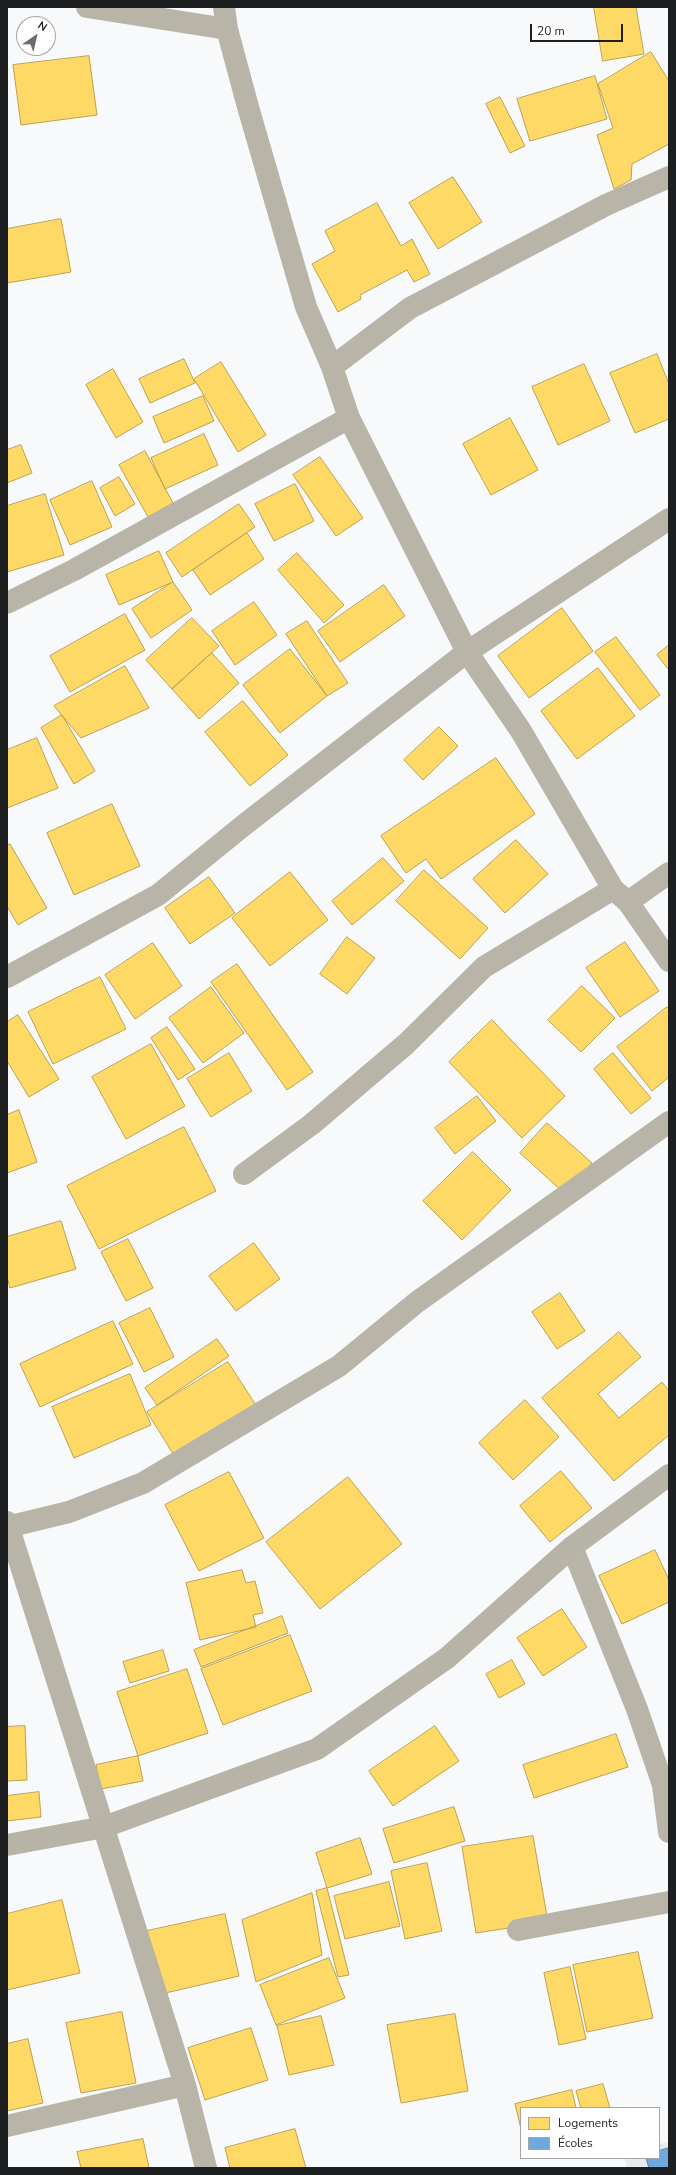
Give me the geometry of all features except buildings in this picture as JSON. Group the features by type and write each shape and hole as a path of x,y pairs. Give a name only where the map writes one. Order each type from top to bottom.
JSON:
{"street":[{"path":"87,7 227,29"},
{"path":"224,7 227,29 306,307 332,367 349,418 467,652 521,731 620,895 669,961"},
{"path":"332,367 410,308 606,205 669,177"},
{"path":"7,603 74,570 349,418"},
{"path":"7,977 158,895 244,825 467,652 669,518"},
{"path":"244,1174 312,1124 400,1049 484,967 620,895 669,873"},
{"path":"206,2168 185,2085 7,1525 69,1512 143,1483 339,1366 417,1302 669,1122"},
{"path":"7,1845 104,1827 317,1749 447,1658 572,1547 669,1475"},
{"path":"572,1547 637,1709 663,1785 669,1832"},
{"path":"518,1930 669,1902"},
{"path":"7,2126 185,2085"}],"shaded area":[{"path":"669,2142 669,2168 627,2168 625,2159 660,2159 660,2144"}]}
